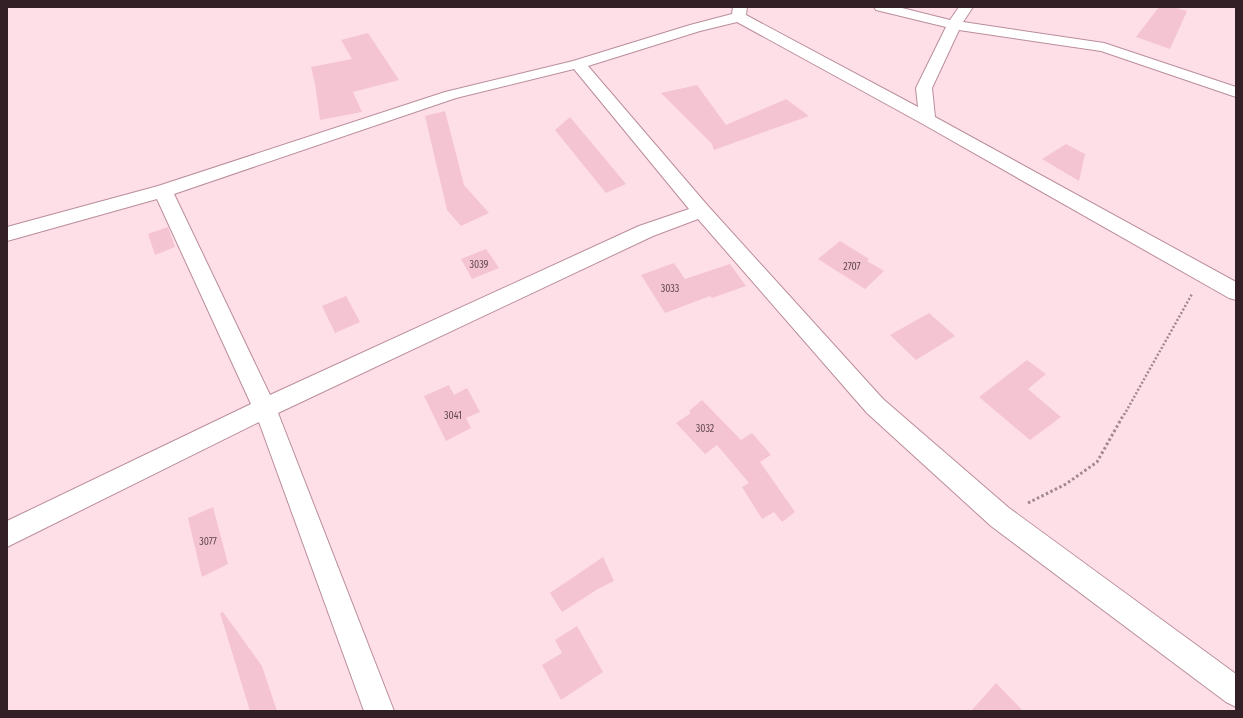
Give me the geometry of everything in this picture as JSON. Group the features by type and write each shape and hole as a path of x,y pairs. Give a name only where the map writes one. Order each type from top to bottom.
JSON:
{"street":[{"path":"881,7 954,25 1104,47 1236,92"},
{"path":"927,119 924,88 954,25 966,7"},
{"path":"7,234 163,191 450,95 578,64 695,28 740,12 927,119 1236,292"},
{"path":"578,64 701,211 875,406 1000,516 1236,692"},
{"path":"163,191 265,408 379,711"},
{"path":"7,534 265,408 646,231 701,211"}],"path":[{"path":"1000,516 1066,484 1097,462 1203,273"}],"building":[{"path":"1159,7 1173,7 1187,11 1170,49 1136,37"},
{"path":"368,33 399,80 353,92 362,112 320,120 311,67 352,59 341,40"},
{"path":"697,85 726,125 786,99 809,116 714,150 712,144 661,93"},
{"path":"445,111 464,185 489,213 461,226 447,210 425,116"},
{"path":"570,117 626,184 606,193 555,130"},
{"path":"1066,144 1085,154 1079,181 1042,159"},
{"path":"168,227 175,247 155,255 148,234"},
{"path":"840,241 869,259 867,261 884,271 865,289 818,259"},
{"path":"486,249 499,268 472,279 461,259"},
{"path":"674,263 685,279 730,264 746,286 712,298 710,296 665,313 641,275"},
{"path":"346,296 360,322 335,333 322,306"},
{"path":"929,313 955,336 916,360 890,335"},
{"path":"1027,360 1046,374 1028,389 1061,417 1030,440 979,397"},
{"path":"449,385 454,395 467,388 480,412 466,418 471,428 446,441 424,396"},
{"path":"702,400 741,440 752,433 771,455 760,462 795,512 782,522 774,512 762,519 742,487 749,483 717,445 705,454 676,423 691,413 689,411"},
{"path":"213,507 228,564 202,577 188,518"},
{"path":"603,557 614,581 598,589 562,612 550,593"},
{"path":"223,612 262,666 277,711 250,711 220,613"},
{"path":"577,626 603,672 561,700 542,665 562,653 555,640"},
{"path":"996,683 1023,711 971,711"}]}
